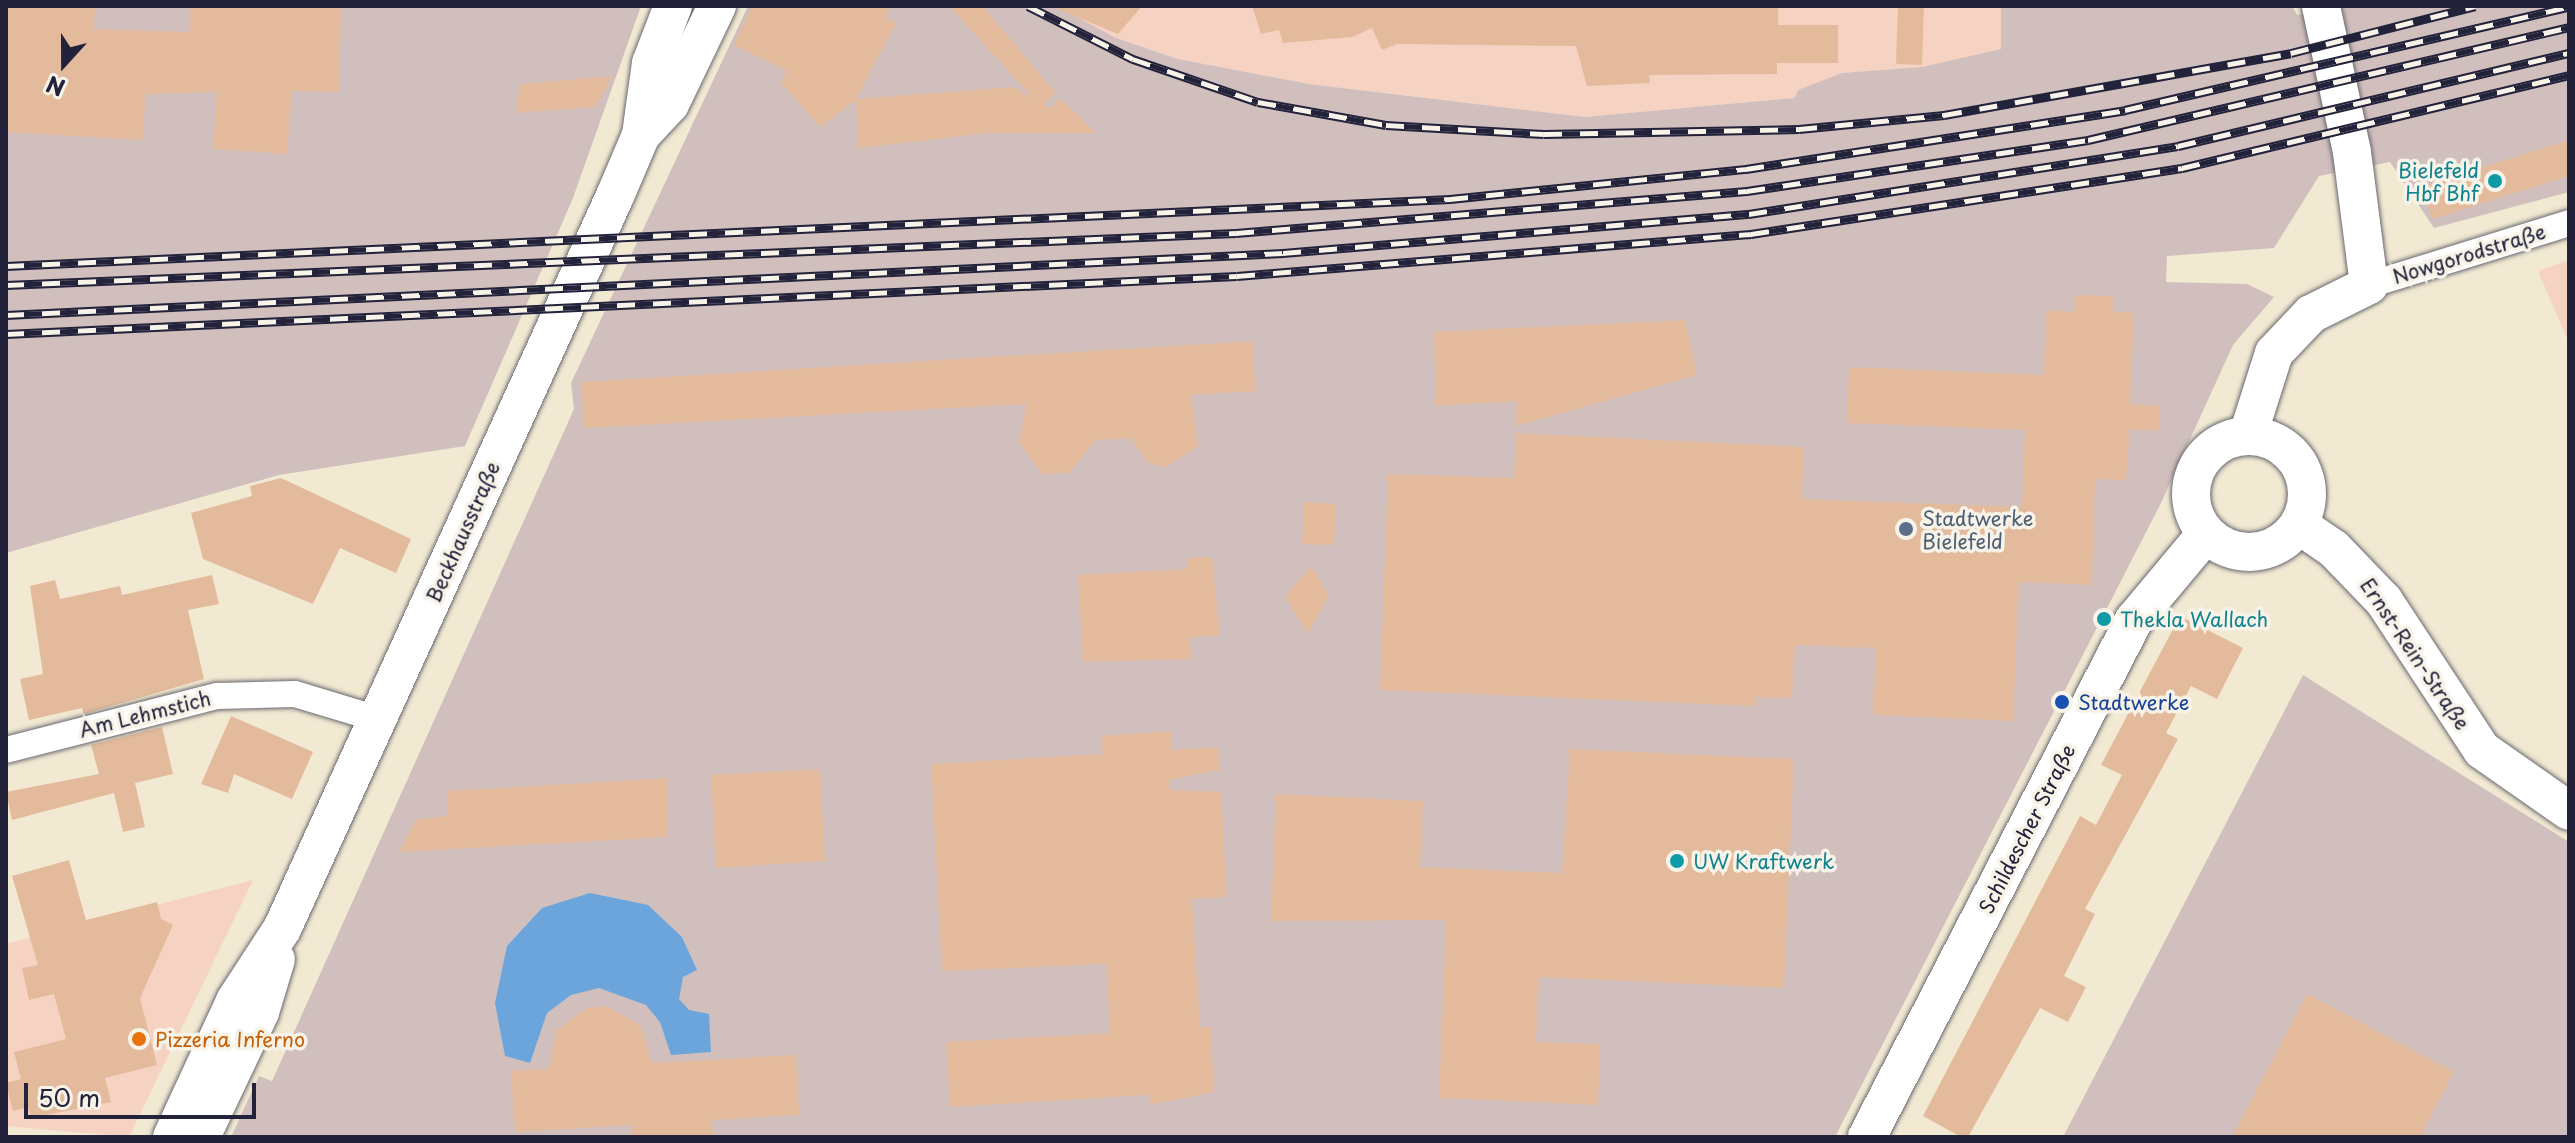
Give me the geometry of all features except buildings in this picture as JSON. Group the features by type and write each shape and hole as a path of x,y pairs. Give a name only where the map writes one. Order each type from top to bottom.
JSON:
{"street":[{"name":"Beckhausstraße","path":"172,1137 235,1001 282,929 641,135 651,63 673,6"},
{"name":"Beckhausstraße","path":"641,135 670,104 717,6"},
{"path":"2248,435 2265,371 2283,343 2311,314 2369,285 2355,166 2321,6"},
{"name":"Nowgorodstraße","path":"2369,285 2569,223"},
{"path":"2248,435 2284,447 2298,463 2307,505 2299,525 2265,551 2223,547 2206,534 2191,506 2194,474 2212,449 2248,435"},
{"name":"Ernst-Rein-Straße","path":"2299,525 2334,549 2384,601 2482,750 2569,811"},
{"name":"Schildescher Straße","path":"1867,1137 2134,620 2206,534"},
{"name":"Am Lehmstich","path":"6,750 217,696 295,694 378,719"},
{"name":"Beckhausstraße","path":"201,1137 260,1012 282,929"}],"shaded area":[{"path":"6,6 641,6 573,198 465,446 279,475 6,553"},
{"path":"748,6 1057,6 1116,38 1178,59 1309,84 1585,117 1795,98 1798,90 1842,73 1922,67 2001,49 2001,6 2292,6 2297,15 2349,6 2569,6 2569,192 2434,228 2390,162 2319,176 2274,248 2167,256 2166,282 2247,284 2274,297 2233,345 2160,505 1835,1137 231,1137 259,1076 272,1081 574,409 571,383"},
{"path":"1057,6 2001,6 2002,49 1922,67 1842,73 1795,98 1585,117 1309,84 1178,59 1116,38"},
{"path":"2569,260 2569,343 2538,271"},
{"path":"2303,675 2569,842 2569,1137 2063,1137"},
{"path":"253,880 129,1137 6,1126 6,944"}],"water":[{"path":"590,893 648,905 682,937 697,970 683,977 679,999 689,1010 709,1014 711,1052 671,1055 660,1022 646,1005 599,988 571,995 547,1013 530,1063 505,1056 495,1003 507,946 542,908"}],"railway":[{"path":"1028,6 1133,59 1258,102 1386,125 1544,134 1799,129 1944,115 2291,53 2475,6"},
{"path":"6,266 1450,199 1746,169 2125,110 2569,7"},
{"path":"6,285 1236,233 1747,191 2088,140 2569,27"},
{"path":"6,315 1283,253 1749,214 2178,146 2569,53"},
{"path":"6,334 1237,276 1751,234 2182,168 2569,75"}],"place":[{"name":"Bielefeld Hbf Bhf","path":"2495,181"},
{"name":"Stadtwerke Bielefeld","path":"1906,529"},
{"name":"Thekla Wallach","path":"2104,619"},
{"name":"Stadtwerke","path":"2062,702"},
{"name":"UW Kraftwerk","path":"1677,861"},
{"name":"Pizzeria Inferno","path":"139,1039"}]}
